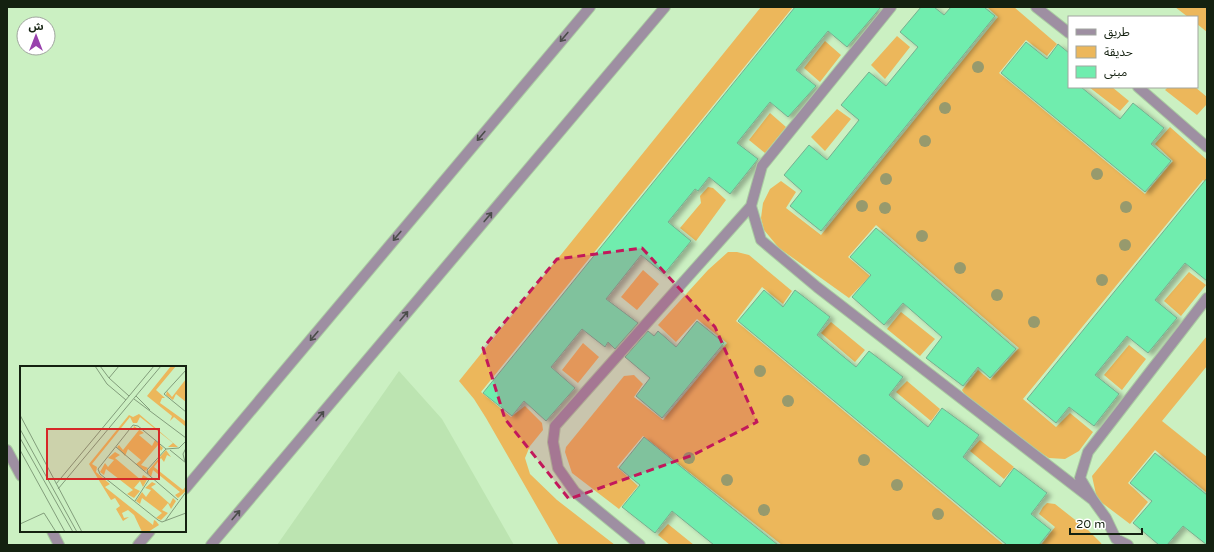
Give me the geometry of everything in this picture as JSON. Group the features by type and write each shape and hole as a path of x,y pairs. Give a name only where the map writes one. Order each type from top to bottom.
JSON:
{"street":[{"path":"186,488 590,7"},
{"path":"211,545 665,7"},
{"path":"640,545 575,492 558,468 552,442 555,426 751,206 762,166 891,7"},
{"path":"1036,7 1068,32"},
{"path":"1139,88 1207,147"},
{"path":"751,206 761,240 817,287 1093,500"},
{"path":"1128,545 1115,542 1106,518 1080,478 1088,452 1207,298"},
{"path":"7,450 20,474"},
{"path":"52,532 59,545"},
{"path":"138,545 149,532"}],"highlighted area":[{"path":"642,248 715,327 757,422 693,455 569,499 505,419 483,348 557,259"}],"shaded area":[{"path":"399,371 442,419 514,545 277,545"}],"green space":[{"path":"761,7 793,7 481,392 511,417 525,406 542,423 543,430 530,446 525,458 530,474 557,500 615,545 559,545 486,418 474,399 459,381"},
{"path":"987,7 1014,7 1057,44 1047,56 1026,40 999,73 1145,194 1173,161 1155,144 1170,127 1207,160 1207,183 1203,180 1023,399 1056,427 1070,413 1093,432 1079,451 1065,459 1049,458 1033,448 965,395 962,390 978,370 990,380 1019,348 876,225 848,257 870,276 849,298 779,248 764,230 761,218 763,203 770,189 781,181 796,192 786,208 821,235 998,17"},
{"path":"1175,7 1207,7 1207,32 1198,25 1198,16 1187,16"},
{"path":"897,36 910,47 885,79 871,65"},
{"path":"825,41 841,55 820,82 804,68"},
{"path":"1090,88 1113,88 1129,101 1120,111"},
{"path":"1167,88 1196,88 1207,97 1207,104 1197,115 1165,90"},
{"path":"837,109 851,119 825,151 811,137"},
{"path":"770,113 786,127 765,153 749,140"},
{"path":"708,187 713,188 726,200 696,241 680,228 701,203 700,196"},
{"path":"728,252 737,252 749,255 792,291 783,304 762,287 736,321 1004,545 782,545 643,436 617,467 638,486 619,509 572,473 565,452 566,447 624,376 634,375 643,384 634,397 663,420 727,343 697,319 676,342 658,325 708,270"},
{"path":"643,270 659,284 637,310 621,297"},
{"path":"1189,272 1206,285 1181,316 1164,301"},
{"path":"901,312 935,339 920,356 887,329"},
{"path":"831,322 865,350 855,362 821,333"},
{"path":"1207,336 1207,366 1162,421 1207,457 1207,493 1155,450 1128,483 1148,502 1130,524 1097,499 1092,476"},
{"path":"583,343 599,357 578,383 562,370"},
{"path":"1129,345 1146,359 1122,390 1104,375"},
{"path":"907,381 940,409 931,421 896,392"},
{"path":"980,440 1014,467 1004,479 970,451"},
{"path":"1047,503 1055,504 1088,530 1102,545 1041,545 1055,527 1039,514"},
{"path":"668,524 694,545 670,545 658,535"}],"building":[{"path":"795,7 881,7 847,47 828,31 796,70 816,86 788,117 770,102 737,143 758,159 730,194 709,177 698,191 695,189 668,222 691,241 664,274 641,255 606,299 638,323 615,349 608,342 605,347 582,329 551,367 575,388 546,421 524,401 512,416 483,393"},
{"path":"921,7 934,7 944,15 951,7 984,7 995,16 821,231 790,206 802,191 784,175 809,145 827,160 859,120 841,105 869,72 886,86 918,47 900,32"},
{"path":"1026,42 1047,59 1058,44 1068,52 1068,88 1082,88 1120,119 1133,103 1164,128 1151,144 1171,161 1145,192 1001,73"},
{"path":"1207,178 1207,281 1185,263 1155,300 1177,318 1148,353 1127,336 1095,375 1119,394 1094,426 1069,407 1056,423 1027,399"},
{"path":"876,228 1016,349 990,378 978,367 963,386 926,358 942,337 903,303 884,325 852,297 871,275 850,257"},
{"path":"764,290 783,307 795,290 830,317 817,335 856,367 869,351 903,377 889,395 928,427 942,408 979,435 963,457 1000,487 1014,468 1047,493 1031,514 1051,530 1039,545 1007,545 738,321"},
{"path":"697,321 724,343 662,418 636,396 650,378 625,357 648,331 654,336 658,331 676,347"},
{"path":"644,437 778,545 714,545 672,511 655,533 622,507 640,485 619,468"},
{"path":"1155,453 1207,495 1207,545 1183,526 1167,545 1159,545 1133,523 1152,501 1130,483"}]}
